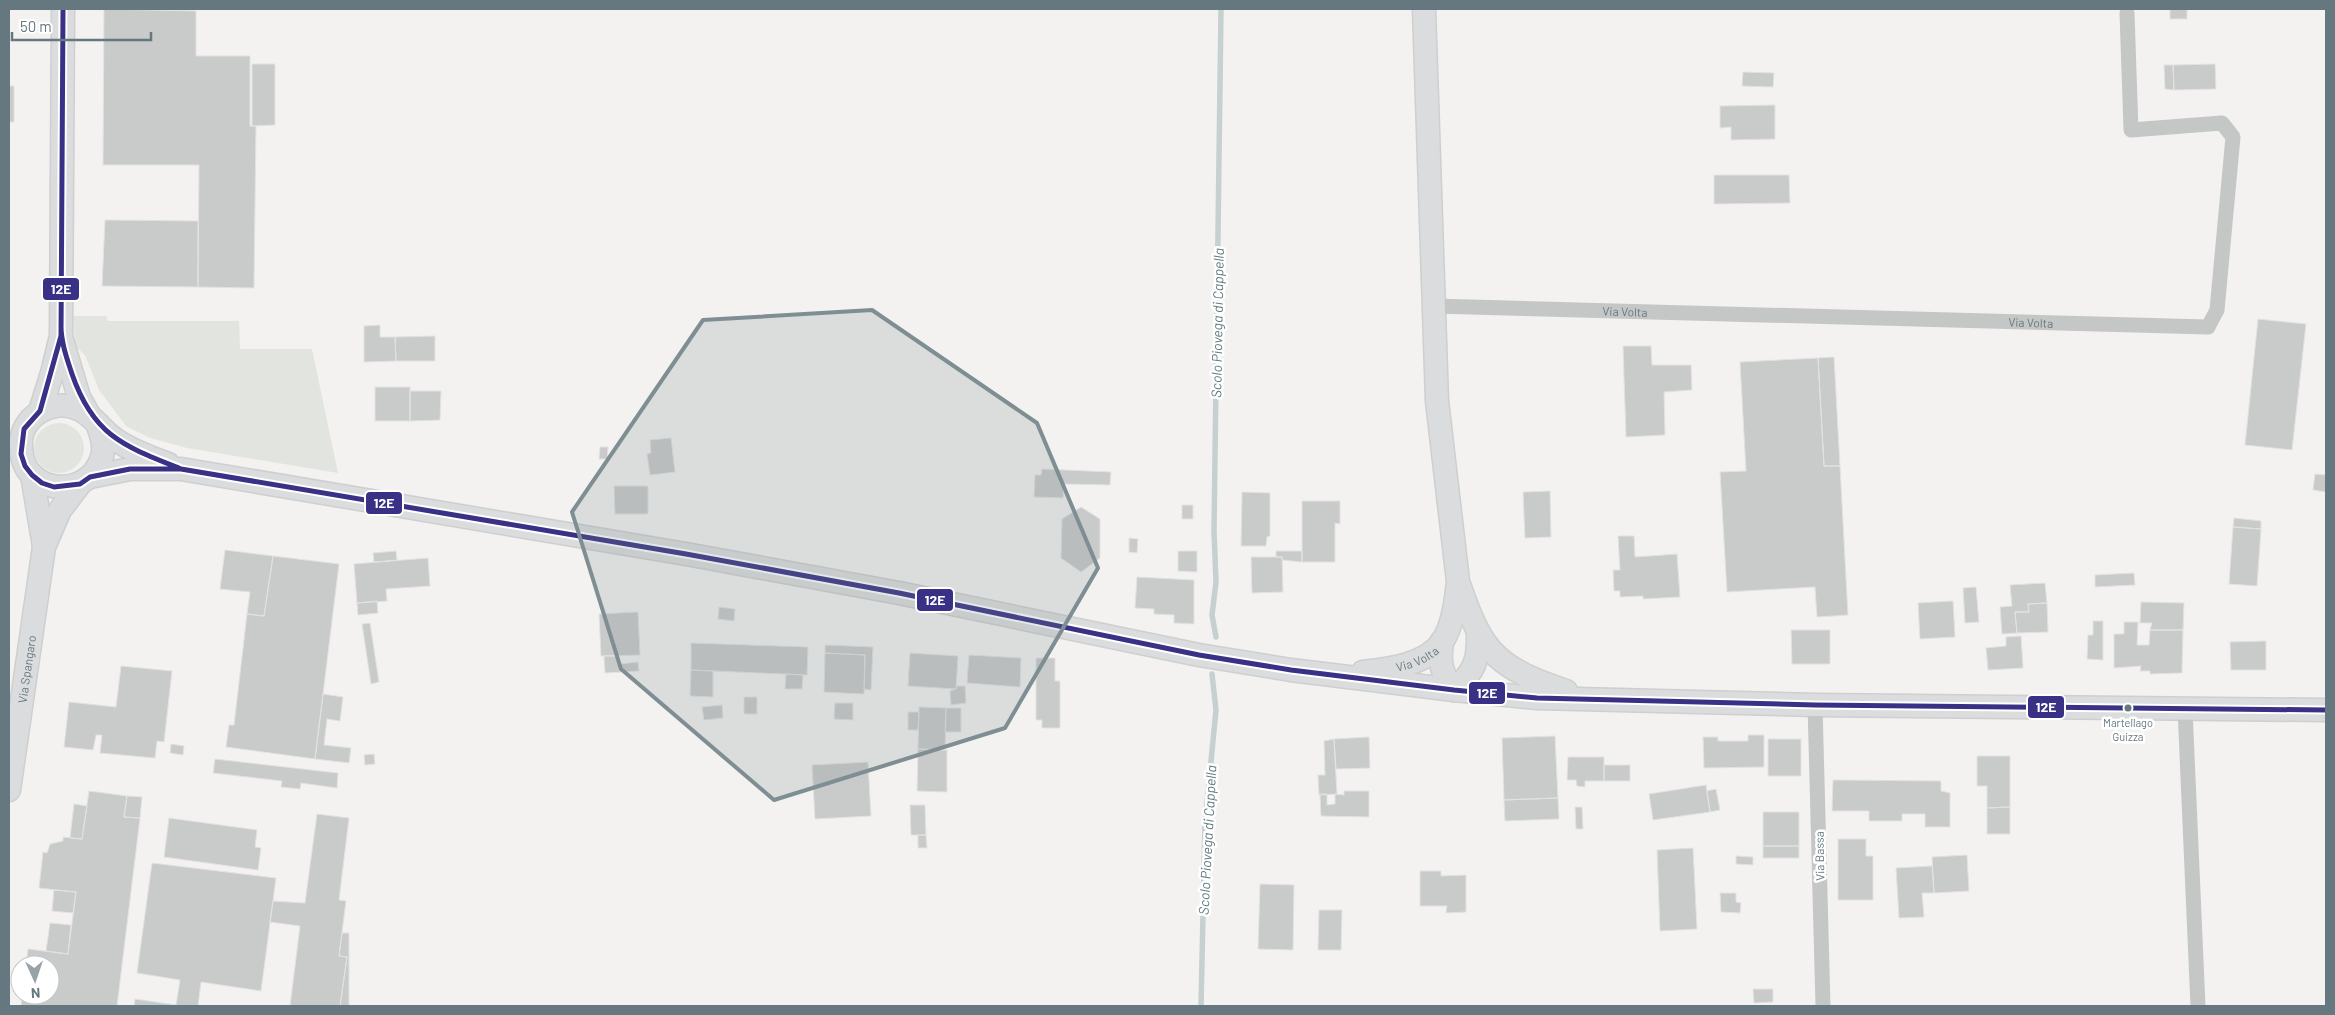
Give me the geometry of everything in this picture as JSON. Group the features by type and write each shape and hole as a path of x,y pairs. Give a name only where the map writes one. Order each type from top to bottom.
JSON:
{"main road":[{"path":"63,9 61,336 52,373 35,415 24,429 20,442 22,467 42,483 54,487 67,488 85,480 130,469 181,469 696,556 928,599 1199,655 1327,675 1454,690 1537,698 1815,705 2326,710"},
{"name":"Via Volta","path":"1424,9 1438,410 1458,581 1456,607 1442,641 1440,659 1445,679 1454,690 1468,677 1474,666 1478,650 1478,633"},
{"path":"61,336 79,397 102,438 103,452 99,464 85,480"},
{"path":"9,431 52,406 64,405 77,408 130,449 181,469"},
{"name":"Via Spangaro","path":"22,467 44,547"},
{"name":"Via Spangaro","path":"9,790 44,547 60,510 85,480"},
{"name":"Via Volta","path":"1458,581 1478,633 1506,665 1524,677 1588,699"},
{"name":"Via Volta","path":"1327,675 1372,671 1402,665 1420,659 1442,641"}],"street":[{"name":"Via Volta","path":"1433,306 2208,327 2217,310 2233,137 2222,123 2131,130 2127,13"},
{"name":"Via Bassa","path":"1815,705 1823,1006"},
{"path":"2185,708 2198,1006"}],"highlighted area":[{"path":"872,310 1037,423 1098,568 1005,728 774,800 621,669 572,512 703,320"}],"shaded area":[{"path":"73,316 106,316 108,321 239,321 240,349 312,349 338,473 187,448 150,438 126,426 99,390 85,355 75,346"},
{"path":"64,423 77,430 83,438 83,458 77,466 69,472 54,473 41,466 35,458 34,443 41,430 49,424"}],"building":[{"path":"104,9 196,11 196,56 250,56 250,126 256,126 254,288 198,287 199,165 103,165"},
{"path":"2170,9 2187,9 2187,19 2170,19"},
{"path":"252,64 275,64 275,125 252,126"},
{"path":"2215,64 2216,89 2174,90 2173,65"},
{"path":"2164,65 2173,65 2174,90 2165,89"},
{"path":"1743,72 1774,73 1773,87 1742,86"},
{"path":"9,86 14,86 14,122 9,122"},
{"path":"1775,105 1775,139 1731,140 1731,127 1720,128 1720,106"},
{"path":"1714,175 1789,175 1790,203 1714,204"},
{"path":"105,220 198,221 198,287 102,286"},
{"path":"2258,319 2306,324 2292,450 2245,445"},
{"path":"380,325 380,337 395,337 396,361 364,362 364,326"},
{"path":"435,336 435,361 396,361 395,337"},
{"path":"1623,346 1651,346 1652,365 1691,365 1692,390 1664,392 1665,435 1626,437"},
{"path":"1834,357 1840,466 1824,466 1818,358"},
{"path":"1818,358 1824,466 1840,466 1848,615 1817,617 1815,587 1727,592 1720,472 1746,471 1740,362"},
{"path":"375,387 410,387 410,421 375,421"},
{"path":"410,391 441,391 440,420 410,421"},
{"path":"671,438 675,472 650,475 647,454 651,453 650,440"},
{"path":"600,447 608,447 607,459 599,459"},
{"path":"1042,469 1111,472 1110,485 1064,484 1063,498 1034,497 1035,475 1041,475"},
{"path":"2315,474 2326,475 2326,492 2313,490"},
{"path":"614,486 648,486 648,514 615,514"},
{"path":"1550,491 1551,537 1525,538 1523,492"},
{"path":"1242,492 1270,493 1270,536 1267,537 1266,546 1241,546"},
{"path":"1302,501 1340,501 1340,524 1335,523 1335,562 1302,562"},
{"path":"1182,505 1193,505 1193,519 1182,519"},
{"path":"1081,507 1100,519 1100,558 1081,572 1061,558 1062,519"},
{"path":"2234,518 2261,521 2261,529 2233,527"},
{"path":"2233,527 2261,529 2257,586 2229,584"},
{"path":"1618,536 1634,536 1635,557 1677,554 1680,597 1643,599 1643,596 1620,597 1620,591 1614,591 1613,570 1620,570"},
{"path":"1129,538 1138,539 1137,553 1129,552"},
{"path":"225,550 273,556 264,616 247,614 250,592 220,589"},
{"path":"396,551 397,560 374,562 373,553"},
{"path":"1178,551 1197,551 1197,572 1178,571"},
{"path":"1276,551 1302,551 1302,562 1282,560 1282,557 1276,557"},
{"path":"273,556 339,564 315,759 226,747 229,725 234,725 247,614 264,616"},
{"path":"1251,557 1282,557 1283,592 1252,593"},
{"path":"428,558 430,586 386,589 387,601 357,603 354,564"},
{"path":"2134,573 2135,585 2095,587 2095,575"},
{"path":"1137,577 1194,580 1194,624 1174,623 1174,615 1154,614 1154,609 1135,608"},
{"path":"2045,583 2047,603 2028,604 2029,612 2015,612 2017,633 2002,634 2000,607 2012,606 2010,585"},
{"path":"1976,587 1979,622 1965,623 1963,588"},
{"path":"377,601 378,613 358,615 357,603"},
{"path":"1953,601 1955,637 1920,639 1918,603"},
{"path":"2141,602 2184,603 2183,630 2150,630 2152,623 2140,623"},
{"path":"2047,603 2048,632 2017,633 2015,612 2029,612 2028,604"},
{"path":"719,607 735,609 734,621 718,619"},
{"path":"638,612 640,655 601,656 599,614"},
{"path":"2093,621 2103,621 2103,660 2087,659 2088,635 2093,635"},
{"path":"2124,622 2138,622 2137,645 2149,645 2150,630 2183,630 2182,673 2150,674 2150,671 2140,671 2141,666 2114,668 2114,634 2124,634"},
{"path":"370,623 379,682 371,684 362,624"},
{"path":"1791,630 1830,630 1830,664 1792,664"},
{"path":"2021,636 2023,668 1988,670 1986,648 2006,646 2006,637"},
{"path":"2266,641 2266,670 2231,670 2230,642"},
{"path":"691,643 808,647 807,675 691,670"},
{"path":"825,645 873,647 871,690 864,689 865,655 825,653"},
{"path":"825,653 865,655 864,694 824,692"},
{"path":"910,653 958,656 956,689 908,686"},
{"path":"969,655 1021,658 1020,687 967,683"},
{"path":"604,656 618,656 619,664 638,662 639,671 605,673"},
{"path":"1036,658 1055,658 1055,681 1060,681 1060,728 1042,728 1042,720 1036,720"},
{"path":"121,666 172,671 164,742 157,741 155,758 100,753 102,735 96,735 93,750 64,747 69,702 116,707"},
{"path":"691,670 713,671 713,697 690,696"},
{"path":"786,674 803,675 802,689 785,689"},
{"path":"957,686 965,686 966,703 951,705 950,691 956,689"},
{"path":"323,694 343,697 340,721 327,719 324,745 351,748 349,763 315,759"},
{"path":"744,697 757,697 757,714 744,714"},
{"path":"835,703 853,703 853,720 834,719"},
{"path":"722,705 723,718 704,720 702,707"},
{"path":"919,707 946,708 945,750 918,749"},
{"path":"946,708 961,708 961,732 945,732"},
{"path":"908,712 919,712 918,730 908,730"},
{"path":"1748,735 1764,735 1764,767 1704,768 1703,737 1718,737 1718,741 1748,741"},
{"path":"1555,736 1558,798 1504,800 1502,738"},
{"path":"1369,737 1370,768 1336,769 1334,739"},
{"path":"1334,739 1337,794 1319,795 1318,775 1325,775 1324,741"},
{"path":"1768,739 1801,739 1801,776 1768,776"},
{"path":"171,744 184,746 183,755 170,753"},
{"path":"918,749 947,750 947,792 917,791"},
{"path":"374,754 375,764 365,765 364,755"},
{"path":"1977,756 2010,756 2010,807 1987,808 1987,786 1977,786"},
{"path":"1568,757 1604,757 1604,781 1585,781 1585,787 1577,786 1576,780 1567,780"},
{"path":"215,759 338,773 337,788 301,783 300,789 281,787 282,781 213,773"},
{"path":"868,762 871,816 815,819 812,765"},
{"path":"1604,765 1630,765 1630,781 1604,781"},
{"path":"1833,780 1941,781 1941,791 1950,793 1950,827 1925,827 1925,814 1902,814 1902,821 1869,821 1869,811 1832,811"},
{"path":"1706,785 1710,812 1653,820 1649,794"},
{"path":"1716,789 1720,810 1710,812 1707,791"},
{"path":"89,791 127,796 124,817 140,818 117,1006 21,1006 60,1005 60,955 27,955 28,949 68,954 76,892 39,888 43,852 47,853 50,844 63,841 63,837 82,839"},
{"path":"1344,791 1369,791 1369,817 1321,816 1320,794 1327,794 1327,805 1335,804 1335,794 1344,795"},
{"path":"127,796 142,797 140,818 124,817"},
{"path":"1558,798 1559,819 1505,821 1504,800"},
{"path":"74,804 87,806 82,839 70,838"},
{"path":"910,805 925,805 926,835 911,835"},
{"path":"1575,807 1582,807 1583,829 1576,829"},
{"path":"2010,807 2010,834 1987,834 1987,808"},
{"path":"1763,812 1799,812 1799,846 1763,846"},
{"path":"317,814 349,818 339,900 346,901 339,956 347,957 340,1006 290,1006 300,926 270,922 273,901 305,903"},
{"path":"169,818 257,830 255,847 261,848 258,870 164,857"},
{"path":"918,835 926,835 927,848 918,848"},
{"path":"1838,839 1866,839 1866,856 1873,856 1873,900 1838,900"},
{"path":"1763,846 1799,846 1799,858 1763,858"},
{"path":"1693,848 1697,929 1660,931 1657,850"},
{"path":"1967,855 1969,891 1934,893 1932,857"},
{"path":"1736,856 1753,857 1753,865 1736,864"},
{"path":"152,863 276,878 261,991 201,982 198,1006 134,1006 135,999 176,1005 180,980 137,973"},
{"path":"1932,866 1934,893 1922,893 1924,917 1899,918 1896,868"},
{"path":"1420,871 1441,871 1441,876 1466,875 1466,912 1446,913 1447,906 1420,906"},
{"path":"1260,884 1294,885 1293,950 1258,949"},
{"path":"54,890 76,892 73,913 52,911"},
{"path":"1720,893 1736,893 1736,902 1741,903 1740,913 1721,912"},
{"path":"1319,910 1342,910 1341,950 1318,950"},
{"path":"50,923 71,925 68,954 46,951"},
{"path":"342,933 349,933 349,1006 340,1006 347,957 339,956"},
{"path":"1753,989 1773,989 1773,1002 1754,1003"}],"waterway":[{"name":"Scolo Piovega di Cappella","path":"1216,637 1212,615 1216,582 1214,531 1221,9"},
{"name":"Scolo Piovega di Cappella","path":"1201,1006 1205,823 1216,710 1212,674"}],"transit line":[{"name":"12E","path":"63,9 61,336 40,411 24,429 21,454 25,466 32,475 42,483 54,487 80,484 90,477 130,469 181,469 686,554 899,593 1199,655 1291,670 1454,690 1537,698 1815,705 2326,710"},
{"name":"12E","path":"61,326 66,356 80,395 100,425 126,445 179,468"}],"place":[{"name":"Martellago Guizza","path":"2128,708"}]}
